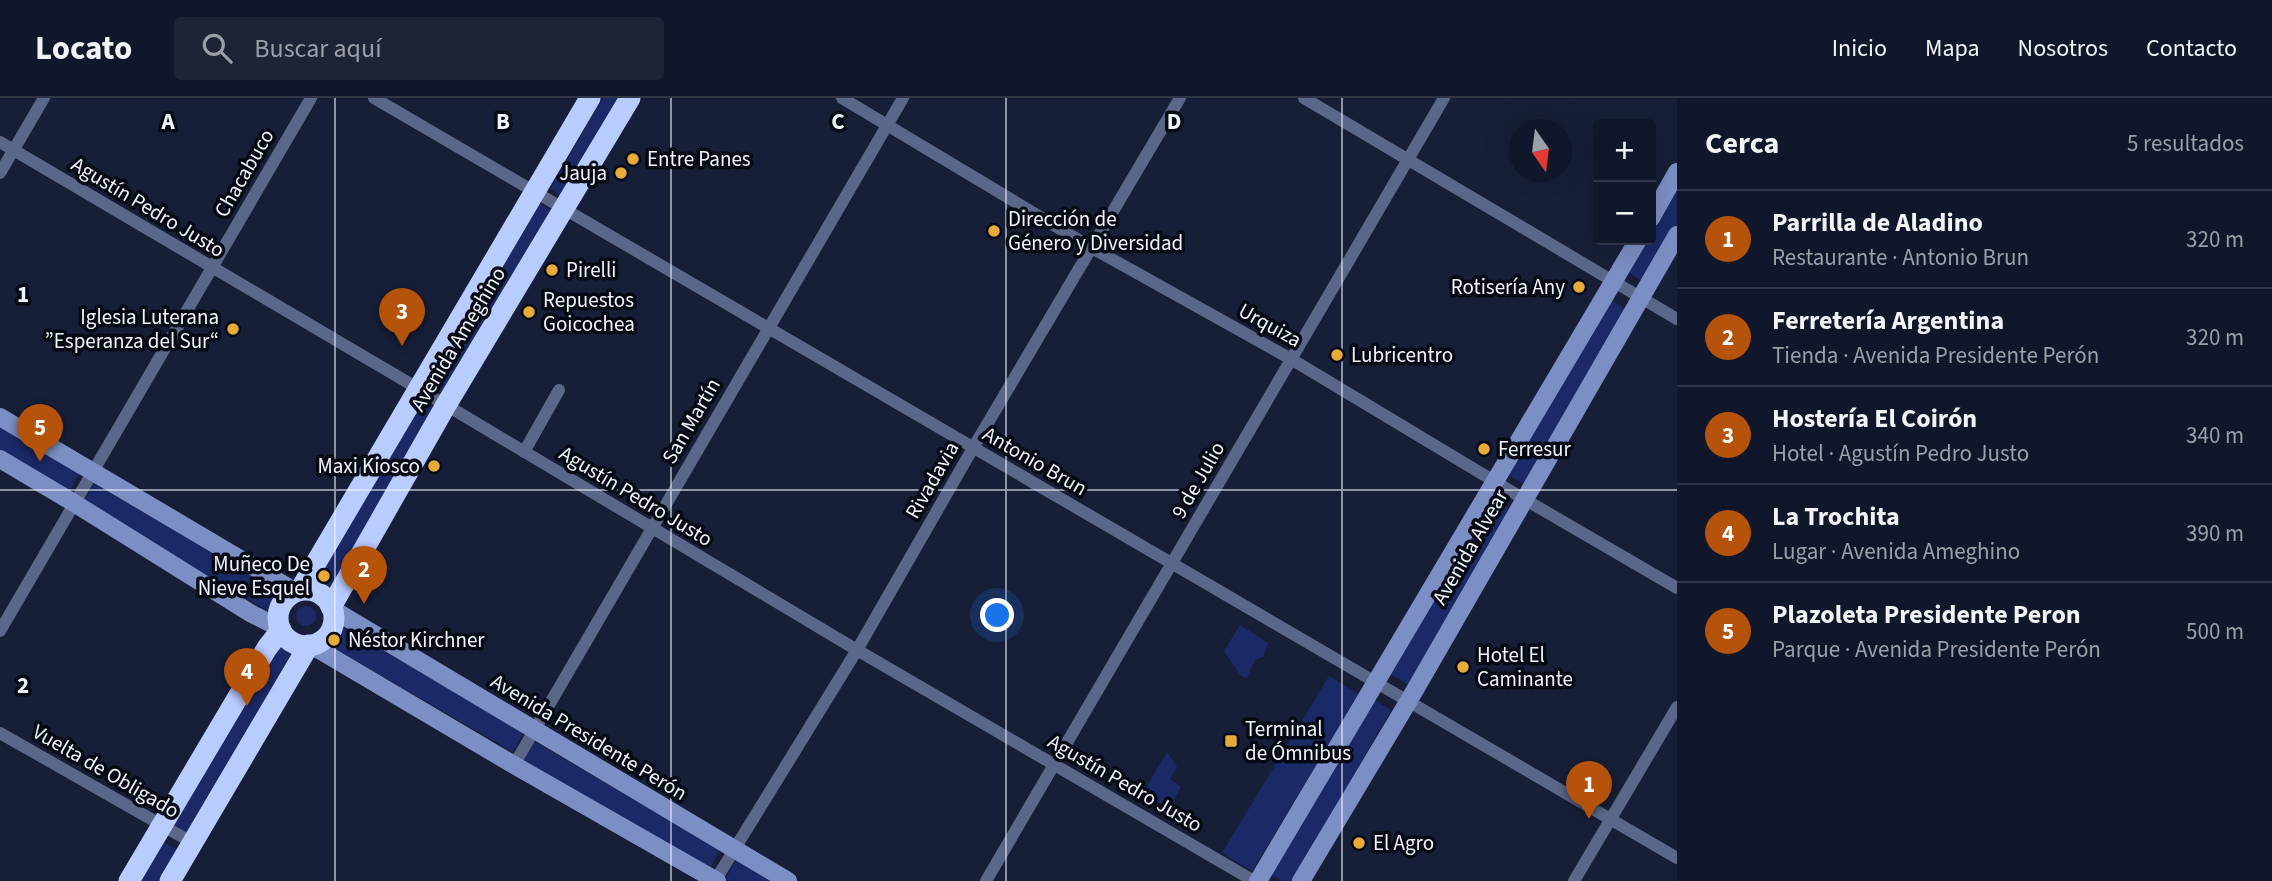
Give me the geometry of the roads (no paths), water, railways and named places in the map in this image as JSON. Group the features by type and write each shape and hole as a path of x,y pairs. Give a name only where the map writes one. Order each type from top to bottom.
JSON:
{"highway":[{"name":"Avenida Ameghino","path":"298,591 590,98"},
{"name":"Avenida Ameghino","path":"332,608 446,405 630,98"},
{"path":"170,881 310,645 326,637 331,629 334,621 332,608 325,597 317,592 298,591 284,600 278,618 281,629 292,642 310,645"},
{"path":"129,881 267,648 281,629"}],"main road":[{"path":"1656,209 1677,172"},
{"name":"Avenida Alvear","path":"1301,881 1408,702 1677,235"},
{"name":"Avenida Alvear","path":"1256,881 1635,245"},
{"path":"0,417 298,591"},
{"path":"0,459 252,614 281,629"},
{"name":"Avenida Presidente Perón","path":"332,608 788,881"},
{"path":"310,645 716,881"}],"street":[{"path":"0,173 44,98"},
{"name":"Chacabuco","path":"0,631 311,98"},
{"name":"Antonio Brun","path":"374,98 1677,858"},
{"name":"Urquiza","path":"842,98 1092,247 1291,359 1677,588"},
{"name":"San Martín","path":"514,765 903,98"},
{"name":"Rivadavia","path":"716,881 857,650 973,447 1180,98"},
{"path":"1304,98 1677,319"},
{"name":"9 de Julio","path":"986,881 1444,98"},
{"name":"Agustín Pedro Justo","path":"0,142 857,650 1256,881"},
{"path":"524,452 559,390"},
{"path":"1574,881 1677,707"},
{"name":"Vuelta de Obligado","path":"0,733 192,843"}],"place":[{"name":"Entre Panes","path":"633,159"},
{"name":"Jauja","path":"621,173"},
{"name":"Dirección de Género y Diversidad","path":"994,231"},
{"name":"Pirelli","path":"552,270"},
{"name":"Rotisería Any","path":"1579,287"},
{"name":"Repuestos Goicochea","path":"529,312"},
{"name":"Iglesia Luterana ”Esperanza del Sur“","path":"233,329"},
{"name":"Hostería El Coirón","path":"402,346"},
{"name":"Lubricentro","path":"1337,355"},
{"name":"Ferresur","path":"1484,449"},
{"name":"Plazoleta Presidente Peron","path":"40,462"},
{"name":"Maxi Kiosco","path":"434,466"},
{"name":"Muñeco De Nieve Esquel","path":"324,576"},
{"name":"Ferretería Argentina","path":"364,604"},
{"name":"Néstor Kirchner","path":"334,640"},
{"name":"Hotel El Caminante","path":"1463,667"},
{"name":"La Trochita","path":"247,706"},
{"name":"Terminal de Ómnibus","path":"1231,741"},
{"name":"Parrilla de Aladino","path":"1589,819"},
{"name":"El Agro","path":"1359,843"}]}
